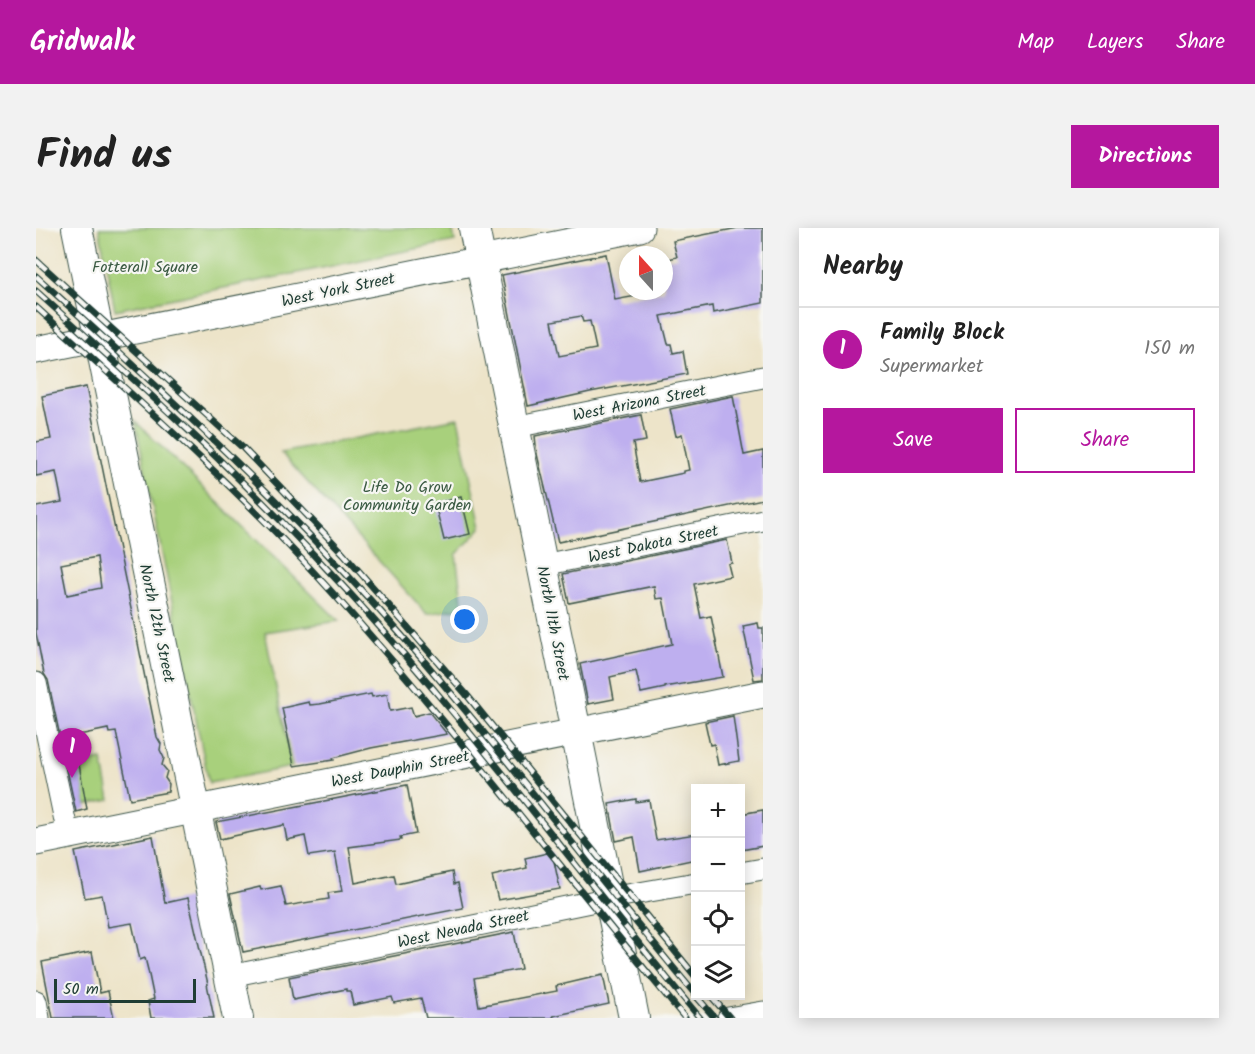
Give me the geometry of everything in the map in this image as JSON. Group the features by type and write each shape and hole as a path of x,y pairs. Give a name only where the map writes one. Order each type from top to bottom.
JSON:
{"main road":[{"name":"North 12th Street","path":"77,228 238,1018"},
{"name":"North 11th Street","path":"474,228 634,1018"}],"street":[{"name":"West York Street","path":"36,350 640,228"},
{"name":"West Arizona Street","path":"515,427 763,377"},
{"name":"West Dakota Street","path":"543,565 763,520"},
{"path":"36,683 68,835"},
{"name":"West Dauphin Street","path":"36,842 763,694"},
{"path":"745,872 763,869"},
{"name":"West Nevada Street","path":"230,976 610,898 691,884"},
{"path":"36,1001 39,1018"},
{"path":"728,1018 763,1012"}],"green space":[{"name":"Fotterall Square","path":"99,228 452,228 455,241 115,310"},
{"name":"Life Do Grow Community Garden","path":"458,418 481,528 456,555 463,608 427,614 281,453"},
{"path":"135,421 339,621 265,632 292,767 209,783"},
{"path":"102,760 110,800 86,805 78,765"}],"building":[{"path":"738,228 763,228 763,303 713,313 712,306 661,316 668,344 671,344 673,353 683,351 687,374 528,406 502,275 606,254 615,300 673,300 673,258 677,257 673,241","holes":["581,316 583,322 590,321 596,349 559,356 552,321"]},
{"path":"86,387 157,737 164,758 162,765 167,771 165,778 169,784 168,792 130,799 116,732 109,733 108,729 74,736 87,809 76,812 36,633 36,507 62,502 56,472 36,476 36,442 51,439 42,396","holes":["97,557 101,588 67,595 61,564"]},
{"path":"733,396 744,455 763,451 763,499 558,542 537,454 535,436 641,415 646,441 633,443 640,482 655,479 689,470 682,434 676,436 670,409"},
{"path":"461,497 470,534 444,540 435,504"},
{"path":"727,540 732,563 728,564 731,576 694,584 701,618 711,616 723,677 641,693 636,671 610,677 614,699 588,704 580,664 672,644 663,598 656,599 654,586 569,603 563,574"},
{"path":"758,623 759,628 763,628 763,679 754,680 743,626"},
{"path":"371,694 372,697 387,694 390,711 411,707 414,716 429,712 447,734 371,748 333,758 334,760 294,766 282,708 309,702 310,705 320,704"},
{"path":"733,716 739,761 718,765 714,744 710,745 705,722"},
{"path":"407,785 416,834 400,837 401,840 349,847 355,883 394,875 396,884 452,872 454,884 458,883 463,908 243,952 230,894 260,887 261,890 281,886 286,906 329,899 328,893 342,891 335,852 309,856 305,836 287,840 284,825 220,839 216,822"},
{"path":"636,799 636,802 649,800 656,840 691,835 691,860 640,871 634,837 616,841 609,804"},
{"path":"763,810 763,846 745,849 745,813"},
{"path":"153,836 165,903 188,898 214,1018 151,1018 148,1001 154,999 145,958 140,960 132,923 108,927 102,895 85,898 75,852"},
{"path":"552,852 560,889 498,900 492,876 527,868 525,858"},
{"path":"514,932 521,969 474,978 479,1006 557,991 556,986 603,975 609,1004 553,1016 554,1018 426,1018 421,998 394,1003 392,997 353,1005 350,991 346,989 293,1000 289,977"},
{"path":"92,952 100,993 108,991 114,1018 53,1018 42,962"}],"railway":[{"path":"36,260 243,448 344,554 466,694 691,971"},
{"path":"36,276 225,451 382,613 474,721 691,989"},
{"path":"36,291 220,461 326,568 470,733 700,1018"},
{"path":"36,307 216,473 319,578 367,631 459,741 685,1018"},
{"path":"699,1000 715,1018"},
{"path":"714,1000 730,1018"}],"place":[{"name":"Family Block","path":"72,778"}]}
